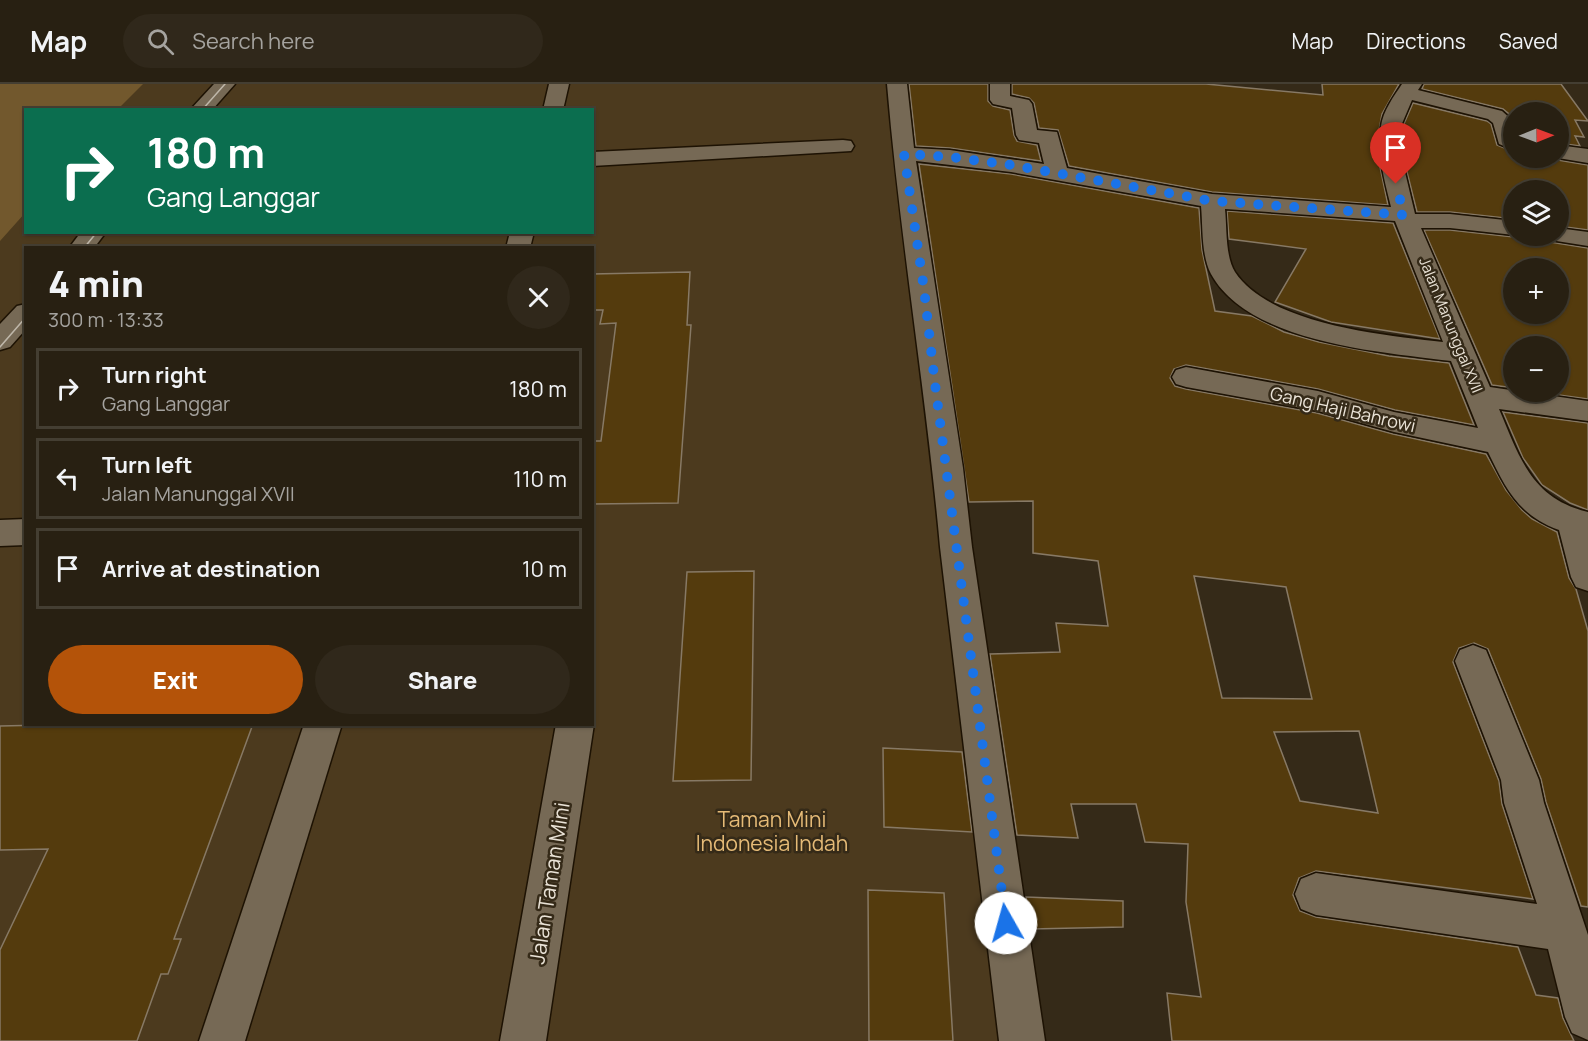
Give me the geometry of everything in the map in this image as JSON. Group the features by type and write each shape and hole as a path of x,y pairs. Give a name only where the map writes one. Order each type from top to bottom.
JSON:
{"street":[{"path":"202,108 225,84"},
{"path":"553,108 559,84"},
{"path":"897,84 904,154 948,468 956,547 1022,1041"},
{"path":"1000,84 1000,100 1022,105 1027,135 1049,137 1057,174"},
{"path":"1409,89 1495,116 1503,121"},
{"name":"Jalan Manunggal XVII","path":"1409,89 1391,126 1393,168 1406,218 1499,443 1532,502 1549,513 1581,524"},
{"path":"594,159 843,146"},
{"path":"1569,153 1588,156"},
{"path":"904,154 970,159 1212,201 1503,227"},
{"path":"1212,201 1222,271 1237,290 1251,302 1276,316 1316,329 1376,341 1463,353"},
{"path":"83,246 92,234"},
{"path":"1569,236 1588,239"},
{"path":"0,341 24,314"},
{"name":"Gang Haji Bahrowi","path":"1186,377 1318,401 1394,422 1499,443"},
{"path":"1480,396 1588,411"},
{"path":"1581,524 1588,577"},
{"path":"0,533 24,532"},
{"path":"1473,661 1520,780 1524,802 1565,930 1588,1017"},
{"path":"222,1041 322,726"},
{"name":"Jalan Taman Mini","path":"523,1041 575,726"},
{"path":"1316,894 1565,930"}],"green space":[{"name":"Taman Mini Indonesia Indah","path":"0,84 894,84 1007,1041 0,1041"}],"shaded area":[{"path":"0,84 143,84 119,108 24,108 24,214 0,241"}],"building":[{"path":"909,84 988,84 988,101 993,106 1010,110 1017,141 1037,145 1041,161 950,148 916,146"},
{"path":"1012,84 1206,84 1323,95 1322,84 1399,84 1382,114 1378,136 1380,167 1388,205 1212,192 1069,166 1058,130 1039,128 1034,103 1029,98 1012,94"},
{"path":"1424,84 1561,84 1588,121 1575,120 1584,137 1575,136 1580,146 1569,144 1569,102 1503,102 1503,109 1422,89"},
{"path":"1413,103 1487,121 1491,124 1497,145 1503,147 1503,168 1569,168 1569,162 1588,165 1588,230 1569,227 1569,180 1503,180 1503,218 1450,212 1417,212 1406,168 1403,126"},
{"path":"919,164 1011,174 1199,208 1202,250 1215,311 1252,316 1284,332 1319,342 1389,356 1449,363 1474,425 1395,410 1318,389 1186,365 1174,369 1170,378 1175,386 1186,389 1317,413 1393,434 1486,454 1506,490 1522,510 1532,519 1557,532 1569,578 1576,589 1588,631 1588,907 1581,906 1546,802 1541,779 1488,649 1474,643 1459,648 1453,662 1499,781 1502,804 1533,899 1316,871 1299,878 1293,895 1300,911 1316,917 1518,947 1536,995 1558,998 1563,1018 1574,1041 1172,1041 1167,993 1201,997 1186,902 1188,844 1145,842 1136,804 1071,804 1078,838 1017,835 990,654 1060,652 1056,623 1108,626 1098,561 1033,553 1033,501 969,502","holes":["1194,576 1286,587 1312,699 1222,698","1359,731 1378,813 1300,801 1274,732"]},
{"path":"1227,211 1393,223 1440,339 1331,322 1275,302 1306,249 1229,239"},
{"path":"1424,230 1450,230 1503,236 1503,246 1569,245 1588,248 1588,399 1569,396 1569,336 1503,336 1503,386 1492,385"},
{"path":"690,272 687,325 691,325 678,503 594,504 594,441 601,441 616,323 600,324 603,310 594,310 594,274"},
{"path":"1503,412 1588,423 1588,510 1570,503 1542,485 1523,458"},
{"path":"754,571 751,780 673,781 687,572"},
{"path":"0,726 252,726 174,939 181,939 168,974 161,974 137,1041 0,1041 0,950 48,849 0,850"},
{"path":"883,748 962,752 972,832 884,827"},
{"path":"868,890 944,893 953,1041 869,1041"},
{"path":"1026,897 1123,901 1123,927 1031,929"}],"tram line":[{"path":"204,108 225,84"},
{"path":"86,246 95,234"},
{"path":"0,347 24,319"}],"route":[{"path":"1006,923 998,854 988,798 933,354 904,154 1011,165 1212,201 1404,215 1396,184"}]}
